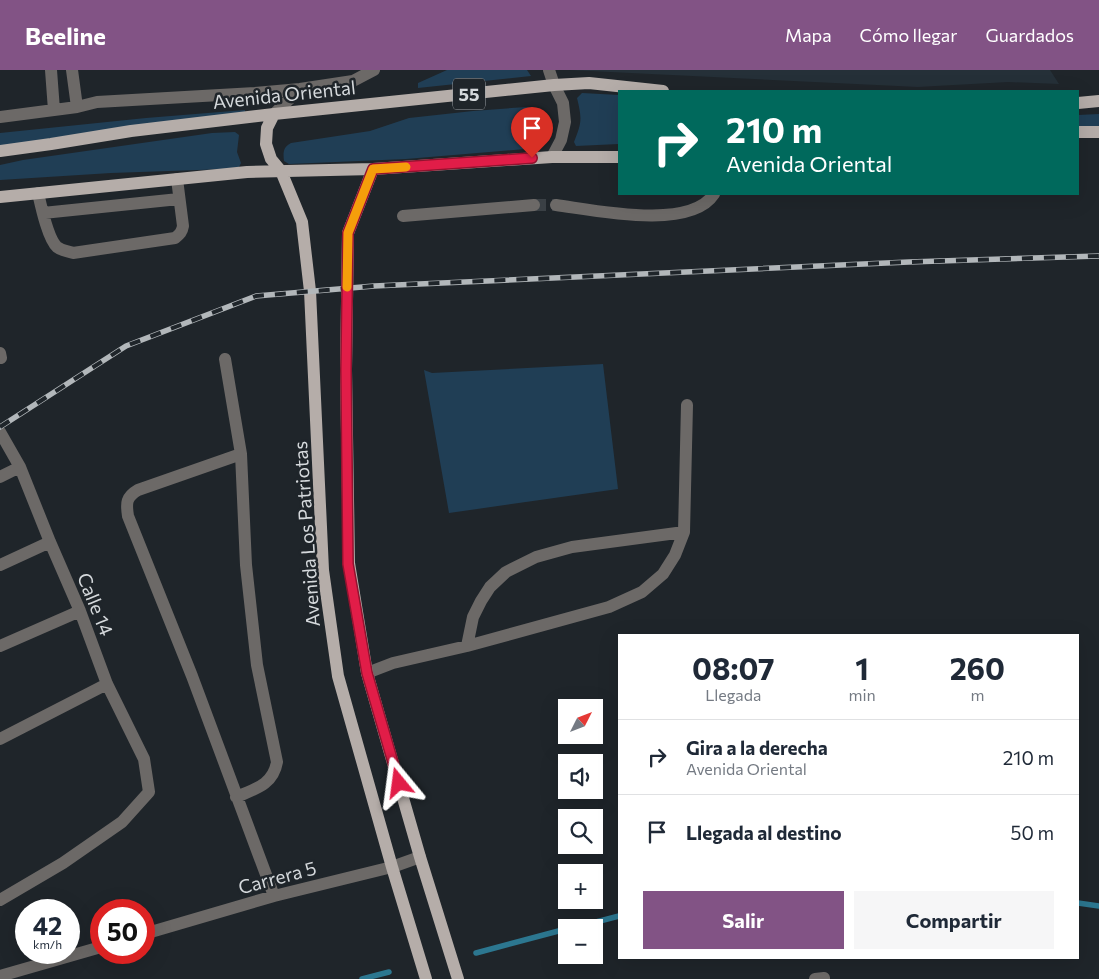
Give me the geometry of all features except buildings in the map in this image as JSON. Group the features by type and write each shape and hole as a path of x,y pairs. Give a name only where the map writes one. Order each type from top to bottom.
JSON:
{"main road":[{"name":"Avenida Oriental","path":"0,151 131,130 554,85 589,82 655,90"},
{"path":"1079,103 1099,102"},
{"name":"Avenida Los Patriotas","path":"274,114 267,128 266,144 271,159 281,171 302,222 309,281 323,570 338,676 426,979"},
{"path":"1079,132 1099,132"},
{"path":"0,197 247,172 373,169 552,157 618,156"},
{"path":"373,169 348,233 346,370 348,564 367,673 420,857 458,979"}],"street":[{"path":"51,70 54,110"},
{"path":"72,70 77,107"},
{"path":"0,117 77,107 97,102 300,89 353,81 374,70"},
{"path":"548,70 563,103 565,122 561,140 552,157"},
{"path":"274,114 300,89"},
{"path":"38,193 49,234 54,244 58,248 73,252 175,238 181,233 183,226 177,179"},
{"path":"556,205 624,214 665,216 690,211 707,202 713,195"},
{"path":"43,213 179,198"},
{"path":"403,216 534,205"},
{"path":"226,359 241,454 246,565 257,666 277,762 276,772 268,781 260,787 236,796"},
{"path":"367,673 393,663 467,646 609,607 642,592 663,574 675,555 684,532 688,405"},
{"name":"Calle 14","path":"0,432 20,467 80,611 107,684 144,759 149,792 122,822 63,863 0,900"},
{"path":"241,454 138,490 132,494 126,506 128,516 192,676 274,896"},
{"path":"0,477 20,467"},
{"path":"467,646 473,617 481,601 490,587 506,572 536,557 572,547 684,532"},
{"path":"0,565 50,542"},
{"path":"0,646 80,611"},
{"path":"0,740 107,684"},
{"name":"Carrera 5","path":"155,931 274,896 392,867 420,857"},
{"path":"0,976 90,950"}],"shaded area":[{"path":"447,70 527,70 531,76 418,88 418,83"},
{"path":"569,70 1050,70 1059,84 1008,82 918,87"},
{"path":"582,93 618,95 618,144 576,146 574,142 579,130 580,120 577,98"},
{"path":"526,107 538,109 548,124 548,141 537,148 406,159 289,164 284,161 284,150 291,143 370,131 409,118"},
{"path":"245,110 245,117 0,148 0,133"},
{"path":"1099,114 1099,127 1079,128 1079,115"},
{"path":"235,132 239,135 237,152 241,163 239,167 0,180 0,165 23,160 212,133"},
{"path":"603,364 618,489 449,513 424,370 432,373"}],"waterway":[{"path":"1079,903 1099,906"},
{"path":"603,920 618,916"},
{"path":"476,953 558,931"},
{"path":"362,979 389,972"}],"tunnel":[{"path":"534,205 556,205"}],"railway":[{"path":"0,427 126,346 256,296 374,286 909,262 1099,256"}],"slow traffic":[{"path":"347,287 348,233 373,169 406,167"}],"route":[{"path":"399,783 367,673 348,564 346,370 348,233 373,169 532,158"}]}
